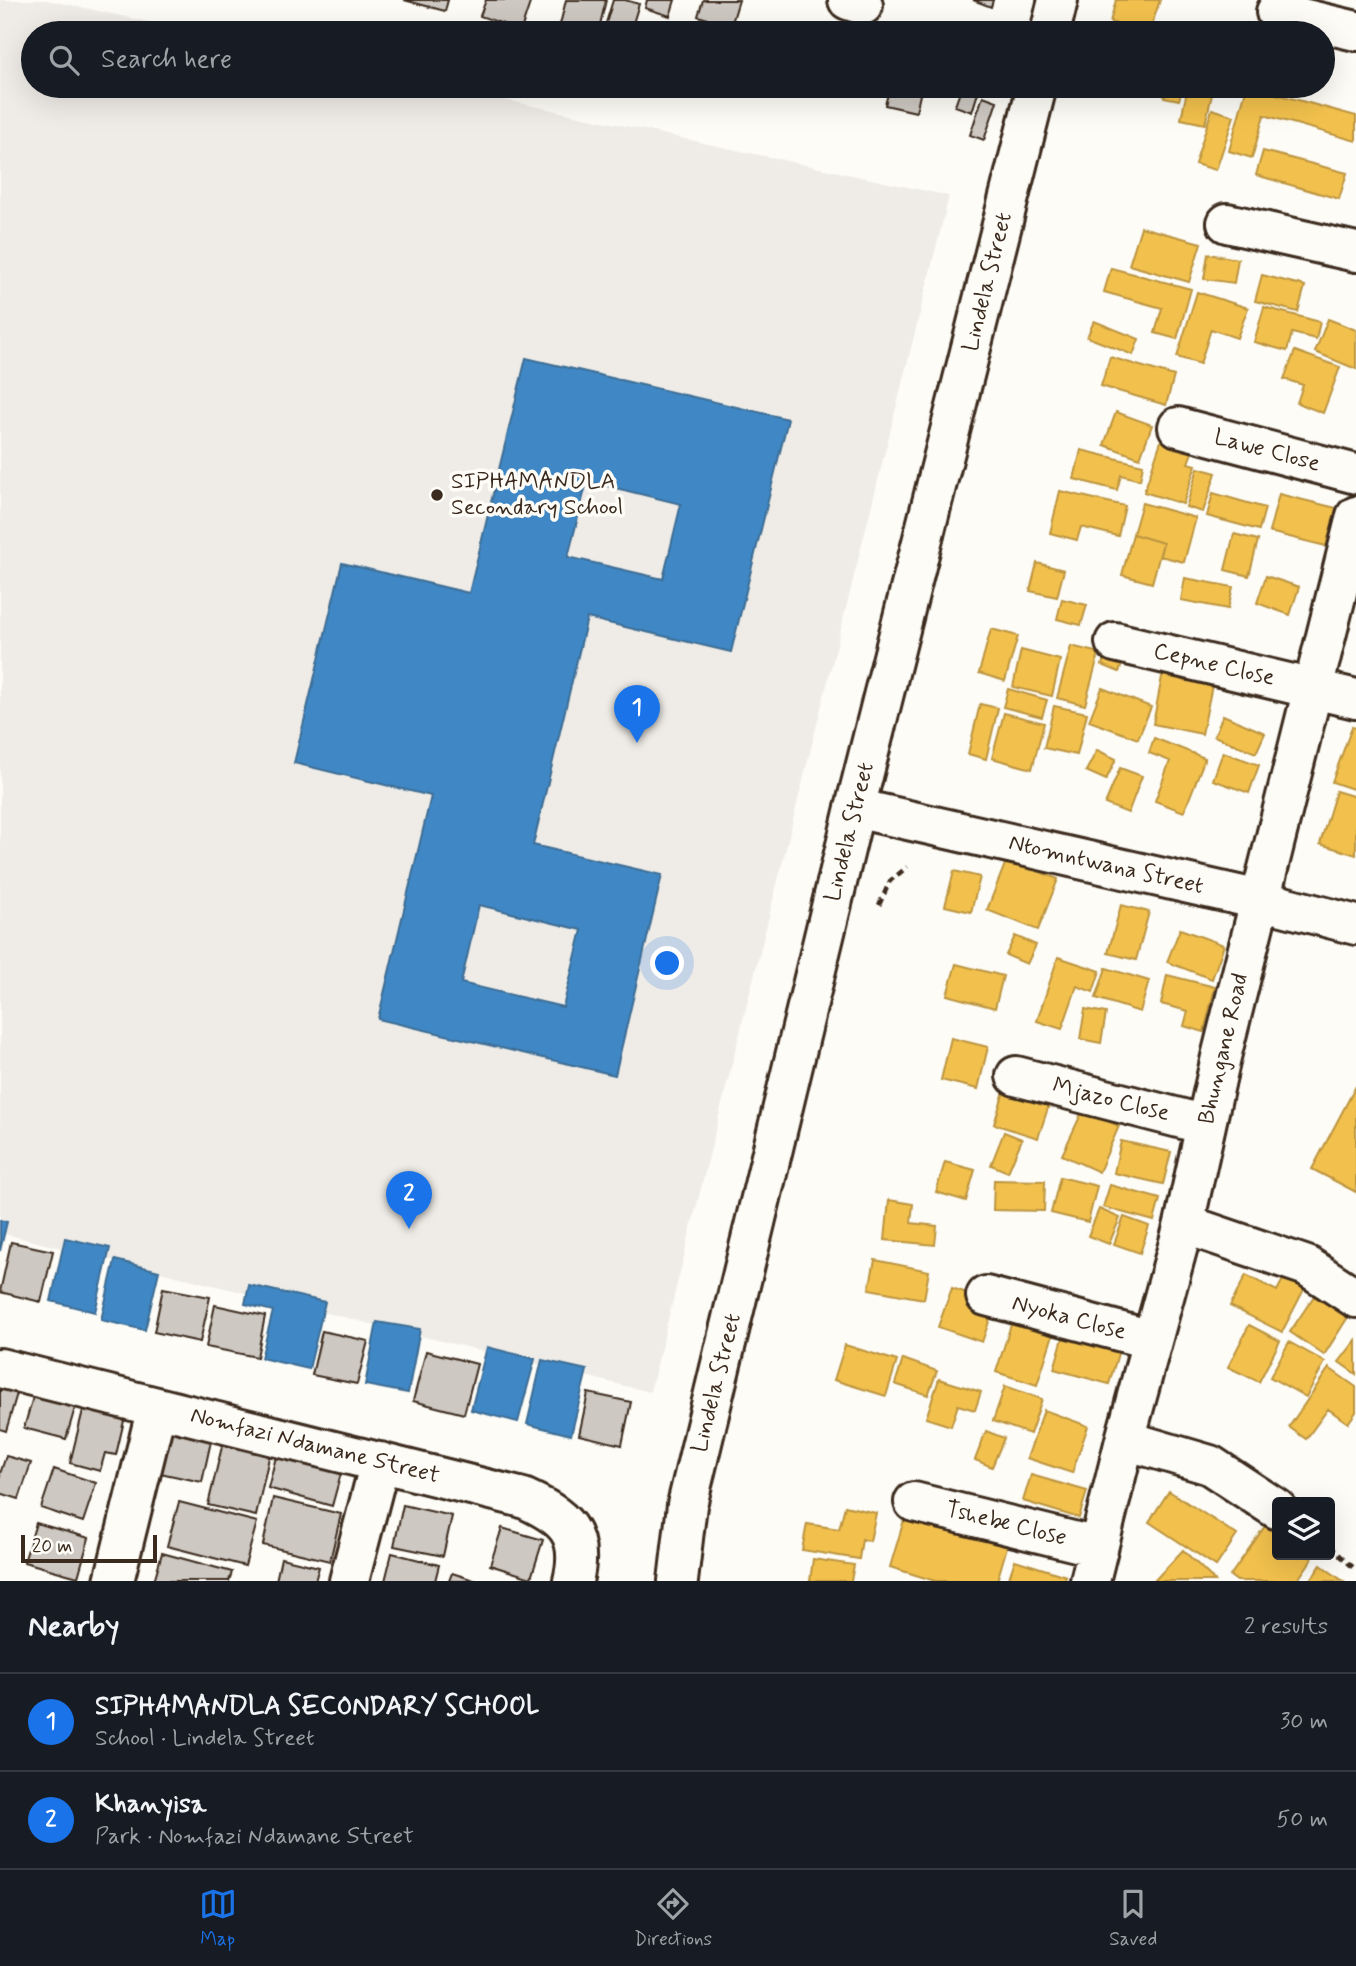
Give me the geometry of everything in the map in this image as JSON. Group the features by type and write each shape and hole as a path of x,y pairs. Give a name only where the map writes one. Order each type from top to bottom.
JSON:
{"street":[{"path":"1052,21 1058,0"},
{"path":"1276,12 1314,21"},
{"path":"1335,26 1356,31"},
{"name":"Lindela Street","path":"678,1581 687,1505 855,808 1034,98"},
{"path":"1227,223 1356,252"},
{"name":"Lawe Close","path":"1178,427 1356,474"},
{"name":"Bhungane Road","path":"1094,1564 1184,1224 1260,900 1356,516"},
{"name":"Cepne Close","path":"1115,642 1356,699"},
{"name":"Ntomntwana Street","path":"855,808 1260,900 1356,925"},
{"name":"Mjazo Close","path":"1016,1076 1206,1125"},
{"path":"1184,1224 1307,1266 1356,1298"},
{"name":"Nyoka Close","path":"985,1296 1152,1340"},
{"name":"Nomfazi Ndamane Street","path":"0,1368 523,1498 559,1516 568,1526 575,1545 576,1568 573,1581"},
{"path":"114,1581 157,1407"},
{"path":"1125,1440 1210,1465 1272,1506"},
{"path":"349,1581 380,1462"},
{"name":"Tshebe Close","path":"914,1502 1094,1564"}],"path":[{"path":"1335,1551 1356,1570"}],"shaded area":[{"name":"SIPHAMANDLA Secondary School","path":"0,0 47,0 144,21 21,21 21,98 496,98 949,196 650,1392 0,1233"}],"building: Homes":[{"path":"1116,0 1160,0 1153,21 1110,21"},
{"path":"1185,98 1211,98 1205,124 1181,119"},
{"path":"1244,98 1291,98 1356,116 1356,141 1264,115 1252,158 1229,151"},
{"path":"1212,109 1234,116 1216,170 1195,164"},
{"path":"1263,151 1347,173 1339,199 1256,175"},
{"path":"1141,227 1201,243 1189,282 1129,265"},
{"path":"1208,254 1238,259 1234,283 1204,279"},
{"path":"1111,268 1191,289 1177,339 1155,333 1162,308 1104,292"},
{"path":"1262,275 1305,286 1298,312 1255,301"},
{"path":"1197,292 1248,308 1237,338 1211,329 1200,364 1177,357"},
{"path":"1264,307 1320,322 1316,339 1292,333 1287,351 1254,342"},
{"path":"1328,319 1356,330 1356,369 1315,352"},
{"path":"1094,321 1139,339 1133,355 1087,337"},
{"path":"1295,351 1340,367 1323,413 1297,403 1303,385 1284,379"},
{"path":"1110,357 1174,376 1166,405 1101,386"},
{"path":"1116,412 1152,425 1140,458 1104,445"},
{"path":"1165,429 1197,439 1188,463 1196,465 1183,504 1144,492"},
{"path":"1081,450 1143,465 1140,480 1121,475 1117,490 1074,479"},
{"path":"1198,468 1216,473 1203,512 1186,507"},
{"path":"1060,491 1125,506 1118,536 1081,527 1077,540 1050,533"},
{"path":"1213,493 1265,508 1259,530 1207,516"},
{"path":"1279,494 1336,508 1326,546 1269,532"},
{"path":"1142,503 1196,518 1184,562 1160,556 1163,543 1133,534"},
{"path":"1133,534 1163,543 1152,583 1122,575"},
{"path":"1234,534 1258,540 1249,576 1225,570"},
{"path":"1037,563 1064,570 1057,597 1030,591"},
{"path":"1266,576 1299,587 1290,615 1257,603"},
{"path":"1185,578 1233,587 1228,609 1181,600"},
{"path":"1062,599 1087,605 1081,625 1057,619"},
{"path":"991,629 1018,636 1005,681 979,673"},
{"path":"1071,646 1099,653 1085,705 1057,698"},
{"path":"1110,646 1127,652 1119,672 1102,665"},
{"path":"1021,650 1060,660 1052,696 1013,687"},
{"path":"1166,656 1216,666 1202,734 1153,724"},
{"path":"1102,688 1151,707 1138,739 1089,721"},
{"path":"1008,689 1047,700 1042,717 1003,707"},
{"path":"980,704 998,708 986,759 968,754"},
{"path":"1054,706 1087,713 1077,755 1044,748"},
{"path":"1004,713 1044,723 1032,769 992,758"},
{"path":"1223,715 1265,733 1256,753 1214,736"},
{"path":"1352,727 1356,728 1356,790 1332,782"},
{"path":"1154,738 1205,758 1184,812 1155,801 1170,761 1149,753"},
{"path":"1097,750 1116,759 1106,780 1086,771"},
{"path":"1223,752 1259,765 1249,793 1213,780"},
{"path":"1120,768 1142,776 1128,813 1105,804"},
{"path":"1336,791 1356,797 1356,855 1320,844"},
{"path":"1007,859 1058,879 1038,930 987,910"},
{"path":"954,871 980,877 971,912 945,906"},
{"path":"1121,905 1149,912 1136,960 1108,953"},
{"path":"1180,929 1224,945 1212,979 1167,962"},
{"path":"1015,936 1036,945 1027,964 1006,955"},
{"path":"1058,957 1100,971 1093,992 1077,986 1062,1029 1037,1021"},
{"path":"956,964 1003,976 995,1008 947,995"},
{"path":"1106,968 1149,981 1140,1012 1096,998"},
{"path":"1167,975 1215,987 1204,1032 1184,1026 1188,1011 1161,1004"},
{"path":"1085,1009 1106,1013 1101,1043 1080,1039"},
{"path":"951,1038 988,1047 978,1089 941,1080"},
{"path":"1006,1085 1051,1099 1038,1138 994,1124"},
{"path":"1356,1086 1356,1192 1312,1169"},
{"path":"1083,1110 1119,1126 1099,1172 1062,1155"},
{"path":"1004,1132 1022,1139 1008,1172 991,1165"},
{"path":"1121,1141 1171,1152 1163,1184 1114,1173"},
{"path":"945,1162 975,1170 966,1201 936,1192"},
{"path":"1060,1177 1097,1186 1088,1222 1051,1213"},
{"path":"994,1180 1045,1181 1044,1211 993,1210"},
{"path":"1110,1185 1160,1199 1154,1221 1103,1207"},
{"path":"889,1200 913,1204 911,1223 937,1226 935,1245 885,1240"},
{"path":"1099,1209 1120,1218 1109,1244 1088,1236"},
{"path":"1124,1217 1149,1226 1140,1253 1114,1244"},
{"path":"875,1260 929,1271 924,1299 869,1289"},
{"path":"1291,1264 1312,1274 1282,1332 1230,1306 1246,1275 1277,1291"},
{"path":"952,1288 979,1297 992,1313 982,1342 938,1327"},
{"path":"1314,1296 1348,1317 1324,1355 1290,1332"},
{"path":"1015,1312 1056,1325 1037,1385 996,1372"},
{"path":"1067,1324 1122,1340 1109,1384 1054,1369"},
{"path":"1249,1325 1280,1341 1259,1382 1228,1367"},
{"path":"1356,1340 1356,1374 1339,1362"},
{"path":"1289,1342 1325,1362 1306,1397 1270,1377"},
{"path":"845,1345 897,1361 886,1396 834,1380"},
{"path":"903,1359 937,1371 928,1395 895,1384"},
{"path":"1329,1368 1356,1387 1356,1412 1348,1423 1328,1409 1306,1439 1289,1427"},
{"path":"939,1379 981,1392 975,1410 958,1405 951,1426 926,1418"},
{"path":"1005,1386 1042,1399 1030,1434 993,1421"},
{"path":"1044,1410 1088,1426 1072,1473 1027,1458"},
{"path":"986,1431 1004,1438 992,1467 975,1460"},
{"path":"1031,1475 1087,1491 1079,1518 1023,1501"},
{"path":"1169,1491 1237,1535 1216,1566 1149,1522"},
{"path":"910,1500 1012,1530 997,1581 935,1581 890,1567"},
{"path":"845,1506 876,1513 870,1541 862,1539 859,1559 802,1550 807,1524 839,1529"},
{"path":"1265,1526 1272,1531 1272,1560 1311,1560 1297,1581 1237,1581 1230,1576"},
{"path":"1183,1550 1215,1581 1154,1581"},
{"path":"813,1559 854,1565 851,1581 810,1581"},
{"path":"1015,1560 1066,1576 1064,1581 1008,1581"},
{"path":"1321,1565 1343,1581 1310,1581"}],"building: Schools":[{"path":"526,358 788,419 731,652 587,618 533,845 662,875 615,1075 378,1019 431,796 294,763 342,563 469,593","holes":["587,481 681,504 663,579 568,557","479,905 582,930 563,1007 461,983"]},
{"path":"0,1220 7,1222 0,1251"},
{"path":"65,1238 110,1248 95,1312 51,1301"},
{"path":"115,1260 159,1271 145,1330 101,1320"},
{"path":"249,1285 325,1302 309,1369 261,1358 273,1311 245,1304"},
{"path":"377,1322 420,1329 408,1393 365,1385"},
{"path":"487,1347 535,1359 518,1422 471,1410"},
{"path":"542,1360 587,1370 571,1435 527,1424"}],"building: Other":[{"path":"404,0 448,0 445,11"},
{"path":"486,0 531,0 524,21 495,21 480,16"},
{"path":"566,0 606,0 601,21 561,21"},
{"path":"613,0 639,4 634,21 607,21"},
{"path":"647,0 675,0 670,16 645,8"},
{"path":"703,0 739,0 733,21 714,21 698,16"},
{"path":"973,0 993,0 991,7"},
{"path":"887,98 919,98 916,112 885,105"},
{"path":"958,98 976,98 972,112 955,106"},
{"path":"982,98 997,101 984,140 970,135"},
{"path":"11,1242 53,1251 41,1302 0,1292"},
{"path":"163,1288 210,1297 200,1342 154,1332"},
{"path":"215,1305 265,1316 257,1357 206,1347"},
{"path":"322,1331 368,1341 357,1384 312,1375"},
{"path":"426,1351 477,1364 464,1414 413,1401"},
{"path":"0,1377 20,1383 6,1431 0,1429"},
{"path":"37,1383 79,1394 66,1439 24,1428"},
{"path":"588,1393 631,1402 622,1445 579,1435"},
{"path":"86,1398 127,1408 116,1455 105,1453 100,1471 70,1463"},
{"path":"171,1423 213,1432 202,1482 160,1473"},
{"path":"225,1434 272,1444 256,1516 208,1505"},
{"path":"278,1449 343,1466 332,1506 268,1488"},
{"path":"6,1456 31,1463 19,1499 0,1493 0,1474"},
{"path":"54,1469 96,1483 83,1522 41,1508"},
{"path":"273,1498 341,1514 330,1561 263,1545"},
{"path":"179,1502 257,1522 245,1566 167,1546"},
{"path":"403,1505 452,1516 443,1556 394,1546"},
{"path":"36,1523 89,1538 78,1577 24,1562"},
{"path":"502,1528 543,1540 531,1578 490,1565"},
{"path":"162,1553 232,1572 229,1581 154,1581"},
{"path":"392,1553 439,1565 435,1581 385,1581"},
{"path":"281,1558 319,1567 315,1581 276,1581"},
{"path":"452,1573 477,1581 449,1581"}],"place":[{"name":"SIPHAMANDLA Secondary School","path":"437,495"},
{"name":"SIPHAMANDLA SECONDARY SCHOOL","path":"637,743"},
{"name":"Khanyisa","path":"409,1229"}]}
